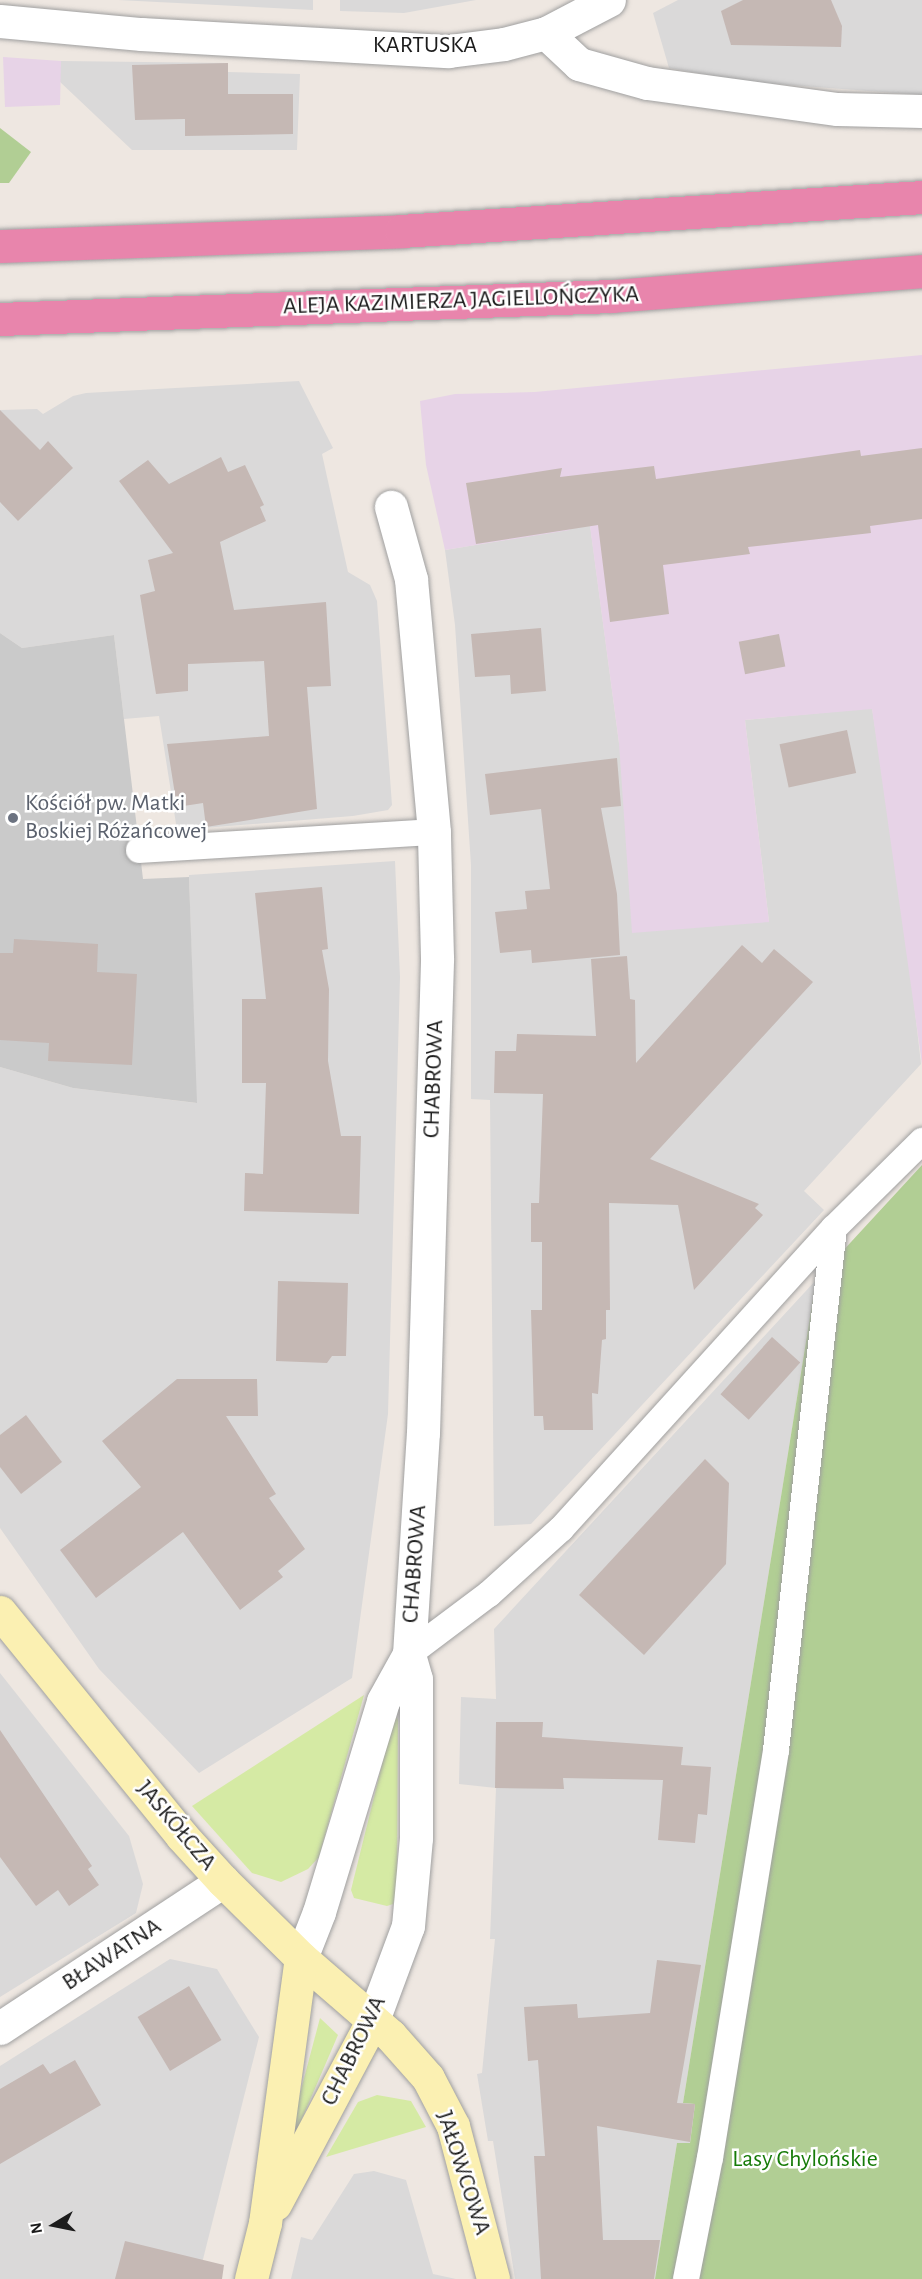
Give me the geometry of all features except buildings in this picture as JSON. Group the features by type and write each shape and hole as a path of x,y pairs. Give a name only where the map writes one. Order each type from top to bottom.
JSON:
{"highway":[{"path":"0,246 401,231 922,197"},
{"name":"ALEJA KAZIMIERZA JAGIELLOŃCZYKA","path":"0,319 612,296 922,271"}],"street":[{"name":"KARTUSKA","path":"10,15 449,51 504,44 546,33 609,0"},
{"path":"546,33 579,64 647,83 837,109 922,111"},
{"name":"CHABROWA","path":"265,2223 373,2020 408,1926 414,1860 416,1679 409,1654 423,1433 437,958 434,832 411,579 391,507"},
{"name":"JASKÓŁCZA","path":"0,1612 181,1835 223,1881 301,1958 373,2020"},
{"name":"CHABROWA","path":"251,2279 265,2223 301,1958 320,1912 383,1701 409,1654"},
{"name":"BŁAWATNA","path":"0,2028 223,1881"},
{"name":"JAŁOWCOWA","path":"373,2020 428,2078 453,2126 493,2279"}],"lane":[{"path":"139,850 434,832"},
{"path":"409,1654 489,1594 561,1529 834,1228 922,1141"},
{"path":"686,2279 711,2158 776,1749 834,1228"}],"shaded area":[{"path":"118,0 313,0 313,10"},
{"path":"340,0 476,0 404,13 340,11"},
{"path":"678,0 922,0 922,95 748,82 669,68 653,13"},
{"path":"3,57 61,61 60,105 5,107"},
{"path":"61,61 228,63 228,72 300,74 297,150 132,150 58,80"},
{"path":"922,355 922,1064 872,709 745,720 769,922 632,933 619,743 583,474 570,530 445,550 426,465 420,401 455,394 535,392"},
{"path":"299,381 333,448 322,454 348,572 370,585 377,601 392,805 388,810 353,816 177,830 159,716 124,719 114,635 22,648 0,633 0,410 37,409 43,414 73,396 86,393"},
{"path":"583,472 619,743 769,922 745,720 872,708 904,915 921,1064 804,1191 824,1210 531,1524 494,1526 490,1100 471,1099 471,865 455,625 445,550 548,533"},
{"path":"0,633 22,648 114,635 143,879 189,877 197,1103 73,1088 0,1067"},
{"path":"395,861 400,977 388,1414 352,1678 199,1773 99,1669 0,1528 0,1067 73,1088 196,1103 189,875"},
{"path":"816,1280 683,2103 695,2104 690,2143 677,2143 655,2279 515,2279 493,2141 488,2141 477,2074 482,2073 495,1939 490,1939 496,1788 459,1784 461,1697 496,1699 494,1629"},
{"path":"0,1673 129,1836 143,1884 136,1913 0,1997"},
{"path":"170,1959 217,1969 259,2037 198,2279 0,2279 0,2066"},
{"path":"374,2171 406,2180 433,2274 456,2279 291,2279 301,2237 312,2240 354,2174"}],"green space":[{"path":"0,128 31,152 9,183 0,183"},
{"name":"Lasy Chylońskie","path":"922,1165 922,2279 655,2279 677,2143 690,2143 695,2104 683,2103 816,1280"},
{"path":"364,1695 319,1857 308,1869 281,1882 252,1873 192,1806"},
{"path":"394,1716 398,1719 397,1892 393,1904 387,1906 354,1898 351,1890"},
{"path":"320,2018 338,2035 294,2137 289,2135"},
{"path":"377,2095 411,2101 426,2127 326,2157 358,2102"}],"place":[{"name":"Kościół pw. Matki Boskiej Różańcowej","path":"13,818"}]}
